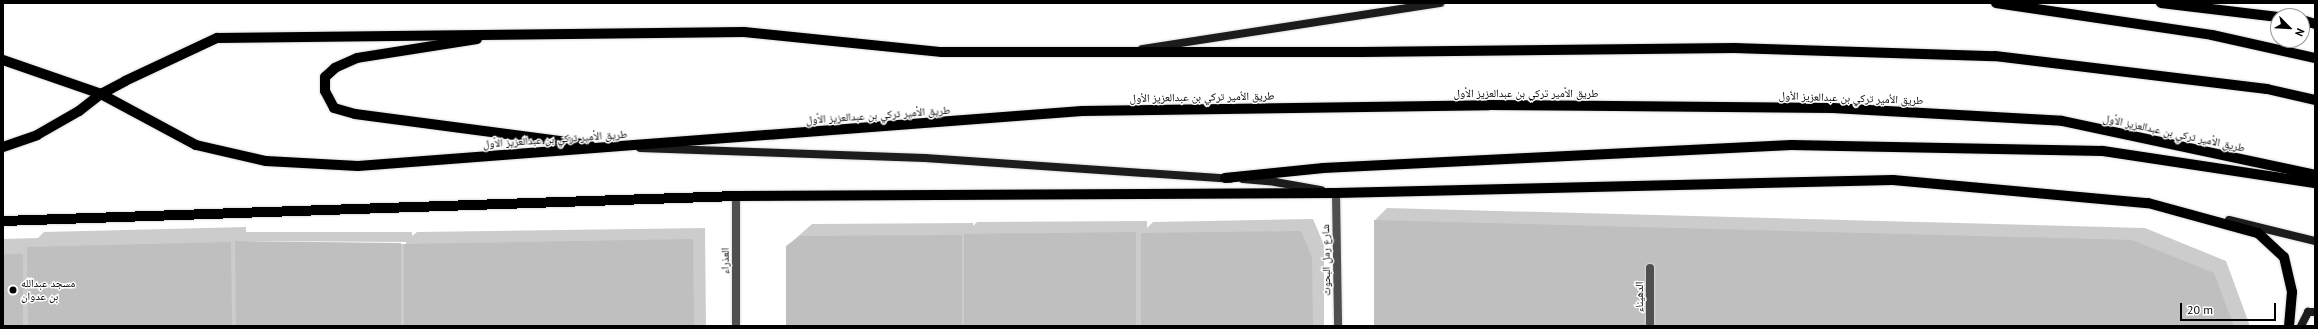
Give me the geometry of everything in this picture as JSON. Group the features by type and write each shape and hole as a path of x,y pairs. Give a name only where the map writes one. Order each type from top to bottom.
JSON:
{"main road":[{"path":"1996,3 2212,35 2315,58"},
{"path":"2161,3 2270,16"},
{"path":"3,147 37,135 79,111 101,94 217,38 516,33 744,32 942,52 1734,48 1995,56 2267,89 2315,100"},
{"path":"516,33 357,58 335,68 325,77 325,91 334,108 355,114 611,147"},
{"name":"طريق الأمير تركي بن عبدالعزيز الأول","path":"3,60 101,94 196,145 266,161 358,166 1082,111 1489,105 1833,108 2062,121 2315,175"},
{"path":"1225,178 1324,168 1791,145 2103,151 2315,183"},
{"path":"3,221 736,196 1336,193 1893,180 2148,203 2258,233 2284,257 2292,292 2289,326"}],"street":[{"path":"1120,52 1440,3"},
{"path":"611,147 925,158 1276,182 1336,193"},
{"name":"شارع رمل البحوث","path":"1336,193 1338,326"},
{"name":"العذراء","path":"736,196 736,326"},
{"path":"2148,203 2315,241"},
{"name":"الدهيناء","path":"1650,268 1650,326"},
{"path":"2301,326 2308,312 2315,312"}],"building":[{"path":"1374,220 2132,240 2214,273 2234,326 1374,326"},
{"path":"1301,231 1312,257 1313,326 1141,326 1141,233"},
{"path":"1136,232 1136,326 964,326 964,234"},
{"path":"962,235 962,326 786,326 786,246 800,236"},
{"path":"693,239 694,326 404,326 404,244"},
{"path":"235,241 401,243 401,326 236,326"},
{"path":"231,242 232,326 28,326 27,247"},
{"name":"مسجد عبدالله بن عدوان","path":"3,254 23,254 23,326 3,326"}],"place":[{"name":"مسجد عبدالله بن عدوان","path":"13,290"}]}
